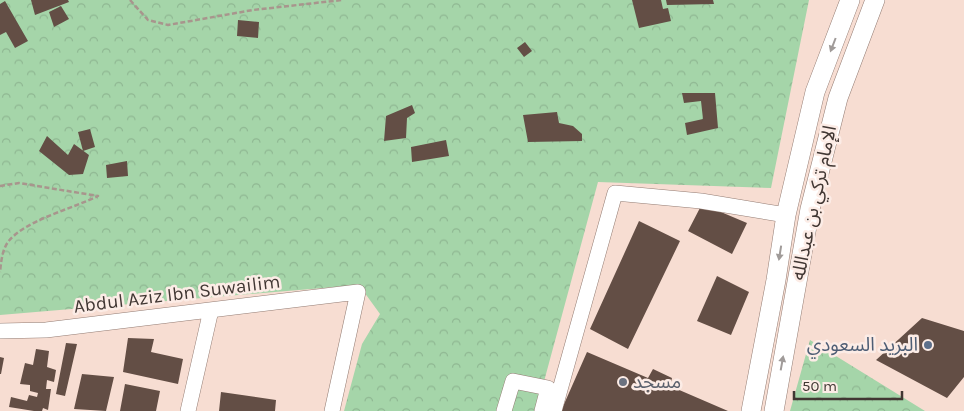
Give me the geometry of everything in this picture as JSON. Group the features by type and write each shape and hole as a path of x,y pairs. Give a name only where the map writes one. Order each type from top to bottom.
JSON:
{"street":[{"name":"الإمام تركي بن عبدالله","path":"751,411 776,280 786,215 815,92 850,0"},
{"name":"الإمام تركي بن عبدالله","path":"774,411 812,200 838,98 875,0"},
{"path":"554,411 615,193 701,201 786,215"},
{"name":"Abdul Aziz Ibn Suwailim","path":"0,331 46,330 358,292 332,411"},
{"path":"188,411 211,310"},
{"path":"504,411 513,381 548,388 542,411"}],"path":[{"path":"130,0 148,20 168,25 253,10 342,0"},
{"path":"0,186 19,183 98,196 72,209 44,217 23,230 8,242 1,260 0,272"}],"green space":[{"path":"0,0 809,0 771,188 598,182 536,411 344,411 362,344 380,314 359,285 0,315"},
{"path":"810,340 925,411 790,411"}],"building":[{"path":"31,0 68,0 69,2 35,15"},
{"path":"632,0 661,0 663,9 668,8 671,21 639,28"},
{"path":"666,0 713,0 714,4 667,5"},
{"path":"5,1 28,41 15,48 6,32 0,35 0,4"},
{"path":"61,6 69,19 54,27 49,12"},
{"path":"238,20 259,22 258,38 237,36"},
{"path":"525,42 532,51 524,57 517,48"},
{"path":"682,93 715,93 718,128 687,135 685,123 703,119 701,101 684,103"},
{"path":"412,105 415,113 407,118 406,138 384,141 386,116"},
{"path":"557,112 559,123 573,126 582,134 582,141 528,142 523,115"},
{"path":"90,129 95,147 83,151 78,132"},
{"path":"47,136 68,155 74,144 89,155 83,174 69,175 39,151"},
{"path":"446,140 449,156 412,162 411,147"},
{"path":"127,161 128,176 107,178 106,165"},
{"path":"702,204 747,223 732,254 688,231"},
{"path":"639,221 680,241 628,349 590,329"},
{"path":"717,276 749,292 731,335 697,321"},
{"name":"البريد السعودي","path":"922,318 964,331 964,377 947,398 876,360"},
{"path":"128,338 154,339 151,352 183,359 178,384 123,372"},
{"path":"66,343 77,344 65,396 56,394"},
{"path":"36,349 49,351 47,367 56,370 54,382 47,380 46,389 51,389 48,410 43,408 42,411 34,411 9,407 11,397 27,401 29,395 37,397 38,393 30,391 30,385 20,384 25,363 33,365"},
{"name":"مسجد","path":"587,352 648,378 653,369 672,378 670,386 728,411 561,411"},
{"path":"0,357 4,358 1,374 0,374"},
{"path":"82,374 114,377 106,411 74,409"},
{"path":"125,384 160,391 156,411 120,411"},
{"path":"221,392 276,400 275,411 219,411"}],"place":[{"name":"البريد السعودي","path":"928,345"},
{"name":"مسجد","path":"623,382"}]}
